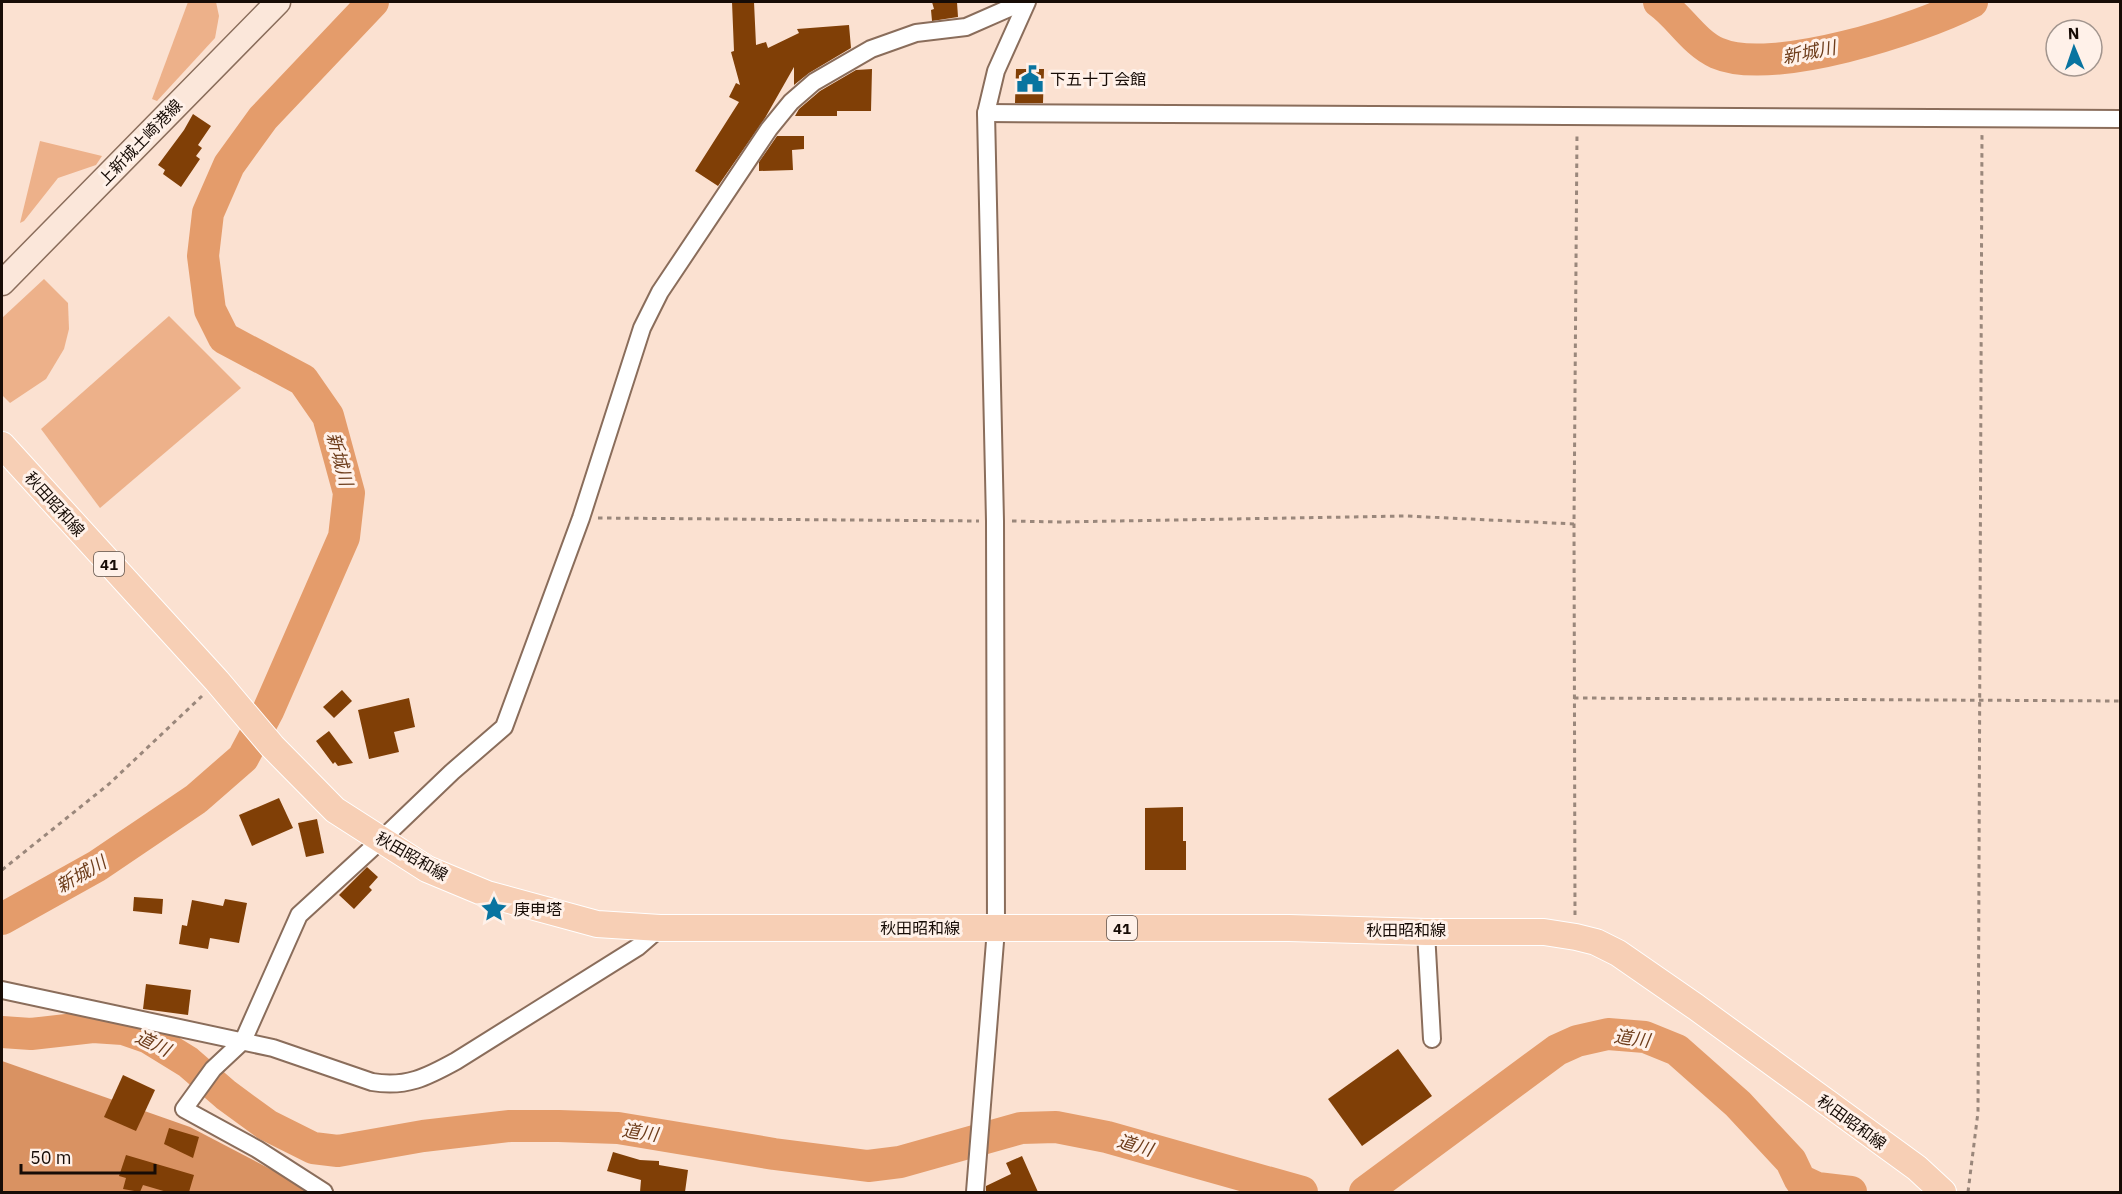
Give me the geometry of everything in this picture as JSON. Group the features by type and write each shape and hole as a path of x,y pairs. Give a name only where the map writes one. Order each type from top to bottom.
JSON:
{"main road":[{"name":"上新城土崎港線","path":"2,283 278,2"},
{"name":"秋田昭和線","path":"2,445 217,681 272,746 335,810 427,869 487,894 597,924 660,928 1289,928 1426,932 1544,932 1575,937 1596,942 1618,953 1696,1006 1917,1168 1943,1192"}],"street":[{"path":"978,1191 996,928 995,521 986,113 996,71 1025,2"},
{"path":"324,1192 256,1149 184,1109 213,1069 243,1041 299,915 382,840 452,772 504,727 581,518 642,328 655,301 769,129 791,102 814,82 871,49 916,33 966,27 1025,2"},
{"path":"986,113 2121,119"},
{"path":"2,990 273,1048 372,1082 388,1085 404,1084 429,1076 456,1061 638,947 660,928"},
{"path":"1426,932 1432,1039"}],"path":[{"path":"1575,937 1574,524 1577,116"},
{"path":"1968,1192 1978,1112 1982,118"},
{"path":"581,518 1059,522 1406,516 1574,524"},
{"path":"2,870 109,784 217,681"},
{"path":"1574,698 2121,700"}],"shaded area":[{"path":"188,2 216,2 219,16 215,38 157,101 152,99"},
{"path":"40,141 102,156 96,165 58,178 20,223"},
{"path":"44,279 68,303 69,329 64,349 46,379 10,403 2,395 2,318"},
{"path":"169,316 241,388 100,508 41,429"},
{"path":"2,1061 190,1127 314,1192 2,1192"}],"building":[{"path":"732,2 754,2 756,45 766,42 768,48 799,33 797,29 849,25 851,48 809,73 794,85 794,67 765,118 718,186 695,171 739,102 729,97 736,83 740,85 731,52 734,51"},
{"path":"932,2 957,2 958,17 932,21 931,10 934,9"},
{"path":"872,69 871,111 837,111 837,116 795,116 799,109 820,91 856,70"},
{"name":"下五十丁会館","path":"1016,69 1044,69 1043,103 1015,103"},
{"path":"193,114 211,126 198,145 202,148 196,156 200,159 181,187 163,174 165,170 158,165"},
{"path":"777,136 804,136 804,149 792,150 793,170 759,171 759,162"},
{"path":"342,690 352,701 334,718 323,707"},
{"path":"409,698 415,727 394,732 399,752 369,759 358,710"},
{"path":"329,731 353,763 338,766 335,762 333,764 316,741"},
{"path":"279,798 293,828 252,846 239,815"},
{"path":"1183,807 1186,870 1145,870 1145,808"},
{"path":"317,819 324,853 306,857 298,823"},
{"path":"367,867 378,877 369,887 372,890 354,909 339,895"},
{"path":"134,897 163,899 162,914 133,911"},
{"path":"225,899 247,903 239,943 210,938 208,949 179,944 182,925 187,926 192,900 223,906"},
{"path":"146,984 191,990 188,1015 143,1009"},
{"path":"1398,1049 1432,1096 1362,1146 1328,1099"},
{"path":"123,1075 155,1090 136,1131 104,1117"},
{"path":"169,1128 199,1137 193,1158 164,1144"},
{"path":"613,1152 640,1160 659,1161 659,1165 688,1170 685,1192 640,1192 641,1180 607,1171"},
{"path":"126,1155 194,1175 189,1192 167,1192 143,1185 140,1192 123,1189 126,1178 119,1176"},
{"path":"1022,1156 1038,1192 986,1192 986,1186 1011,1174 1006,1163"}],"waterway":[{"name":"新城川","path":"2,919 97,866 196,799 243,758 268,711 344,537 349,493 328,416 303,380 224,338 210,310 203,256 208,213 229,165 263,118 373,2"},
{"name":"新城川","path":"1659,2 1709,49 1742,59 1773,59 1808,55 1845,47 1918,25 1972,2"},
{"name":"道川","path":"2,1032 31,1034 93,1027 123,1029 149,1038 188,1062 226,1095 267,1125 313,1148 338,1151 423,1136 510,1126 559,1126 618,1128 774,1154 868,1166 900,1162 1021,1128 1056,1127 1107,1137 1302,1192"},
{"name":"道川","path":"1365,1192 1557,1050 1577,1041 1608,1034 1645,1037 1677,1050 1738,1104 1791,1161 1800,1180 1817,1188 1851,1192"}],"place":[{"name":"下五十丁会館","path":"1030,79"},
{"name":"庚申塔","path":"494,909"}]}
